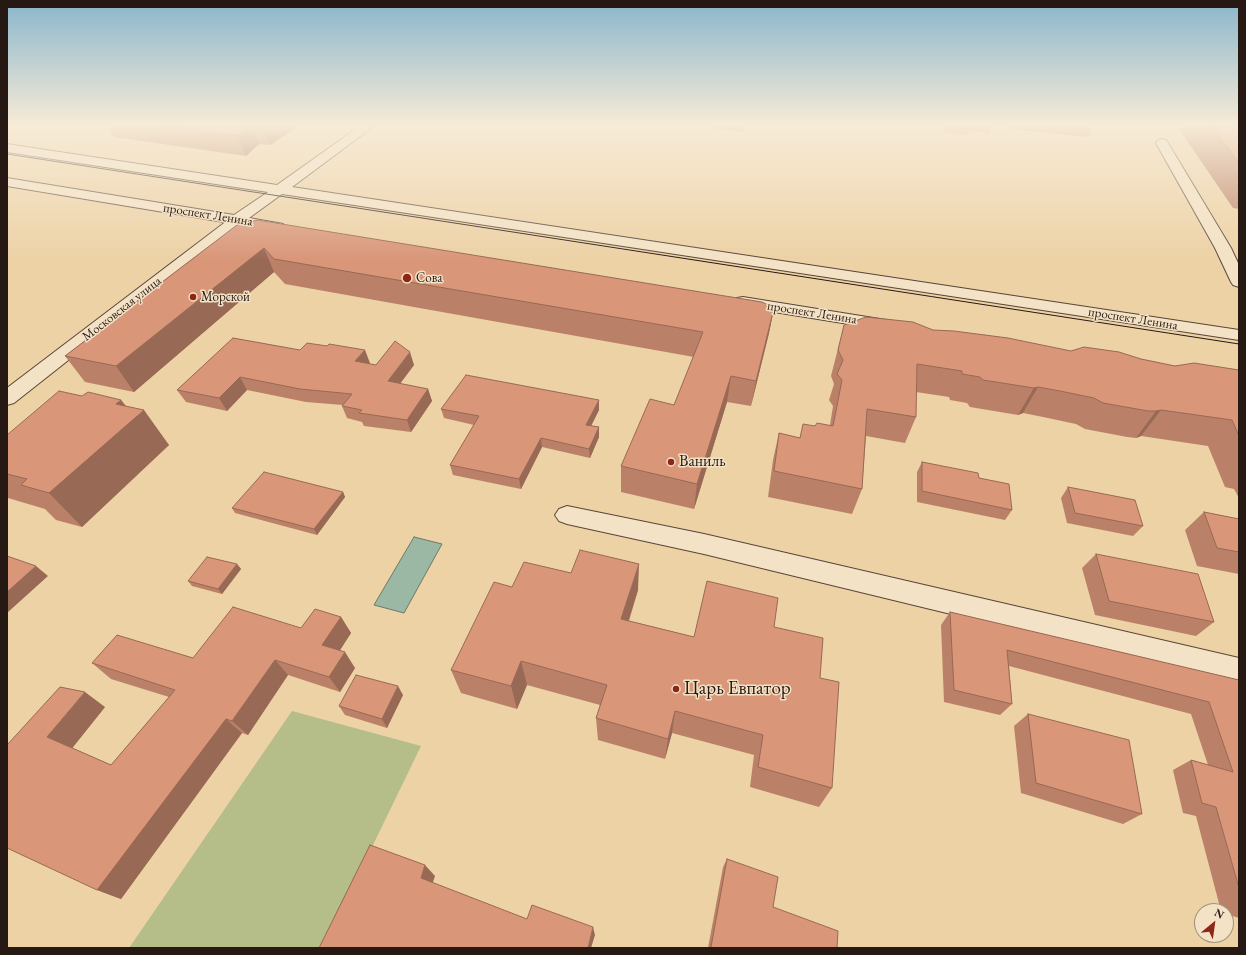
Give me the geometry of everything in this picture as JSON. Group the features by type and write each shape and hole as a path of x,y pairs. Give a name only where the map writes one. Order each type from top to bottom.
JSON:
{"street":[{"name":"проспект Ленина","path":"157,171 1239,335"},
{"name":"Московская улица","path":"7,398 237,220 305,171"},
{"path":"1178,171 1223,248 1239,282"},
{"name":"проспект Ленина","path":"7,182 297,230"},
{"name":"проспект Ленина","path":"724,299 904,328"},
{"path":"567,515 704,544 1239,671"}],"green space":[{"path":"292,711 421,746 323,948 129,948"}],"shaded area":[{"path":"414,537 442,544 404,613 374,605"}],"building":[{"path":"257,220 762,302 774,308 756,381 731,376 697,484 621,466 650,399 674,405 703,332 274,259 264,248 116,366 65,356 237,225"},
{"path":"866,317 913,322 933,330 954,331 1008,338 1071,351 1084,347 1119,352 1141,359 1175,366 1194,363 1239,370 1239,436 1232,420 1161,410 1148,411 1103,403 1094,398 1038,387 1034,388 983,380 980,377 962,374 962,371 917,364 916,417 867,409 862,489 774,471 779,433 800,438 803,424 815,426 817,423 833,426 842,380 837,374 843,360 838,350 844,325"},
{"path":"233,338 300,350 307,343 327,346 329,344 365,350 355,361 376,365 395,341 410,352 388,381 428,389 407,420 359,413 362,410 342,406 352,394 300,389 240,377 219,398 177,390"},
{"path":"466,375 599,400 586,425 599,427 589,449 541,438 519,479 450,465 479,416 441,409"},
{"path":"59,391 82,396 88,392 121,400 116,404 144,410 49,493 21,485 27,479 7,474 7,435"},
{"path":"922,462 978,473 979,478 1009,484 1012,510 922,491"},
{"path":"264,472 343,492 314,529 232,508"},
{"path":"1068,487 1135,500 1143,526 1075,513"},
{"path":"1204,512 1239,519 1239,552 1217,548"},
{"name":"Царь Евпатор","path":"580,550 639,564 621,619 694,637 707,581 778,598 774,627 823,638 820,678 839,682 832,788 758,767 763,735 675,711 668,739 596,718 607,685 521,661 511,686 451,670 494,582 512,587 524,562 571,573"},
{"path":"1096,554 1198,574 1214,622 1109,601"},
{"path":"7,556 36,566 7,592"},
{"path":"207,557 237,564 218,589 188,581"},
{"path":"233,607 301,628 315,609 341,617 322,645 345,652 329,677 275,660 232,721 226,719 97,890 7,848 7,745 60,687 85,692 47,737 111,765 175,690 92,663 117,635 193,658"},
{"path":"950,612 1239,680 1239,888 1216,807 1202,803 1191,760 1233,772 1209,702 1007,650 1012,704 954,690"},
{"path":"356,675 398,686 382,719 339,706"},
{"path":"1028,714 1129,740 1142,814 1036,783"},
{"path":"370,845 425,865 421,878 527,919 532,905 593,927 588,948 319,948"},
{"path":"727,859 778,877 773,907 838,931 837,948 711,947"}],"tram line":[{"path":"114,171 1239,344"}],"place":[{"name":"Сова","path":"407,278"},
{"name":"Морской","path":"193,297"},
{"name":"Ваниль","path":"671,462"},
{"name":"Царь Евпатор","path":"676,689"}]}
